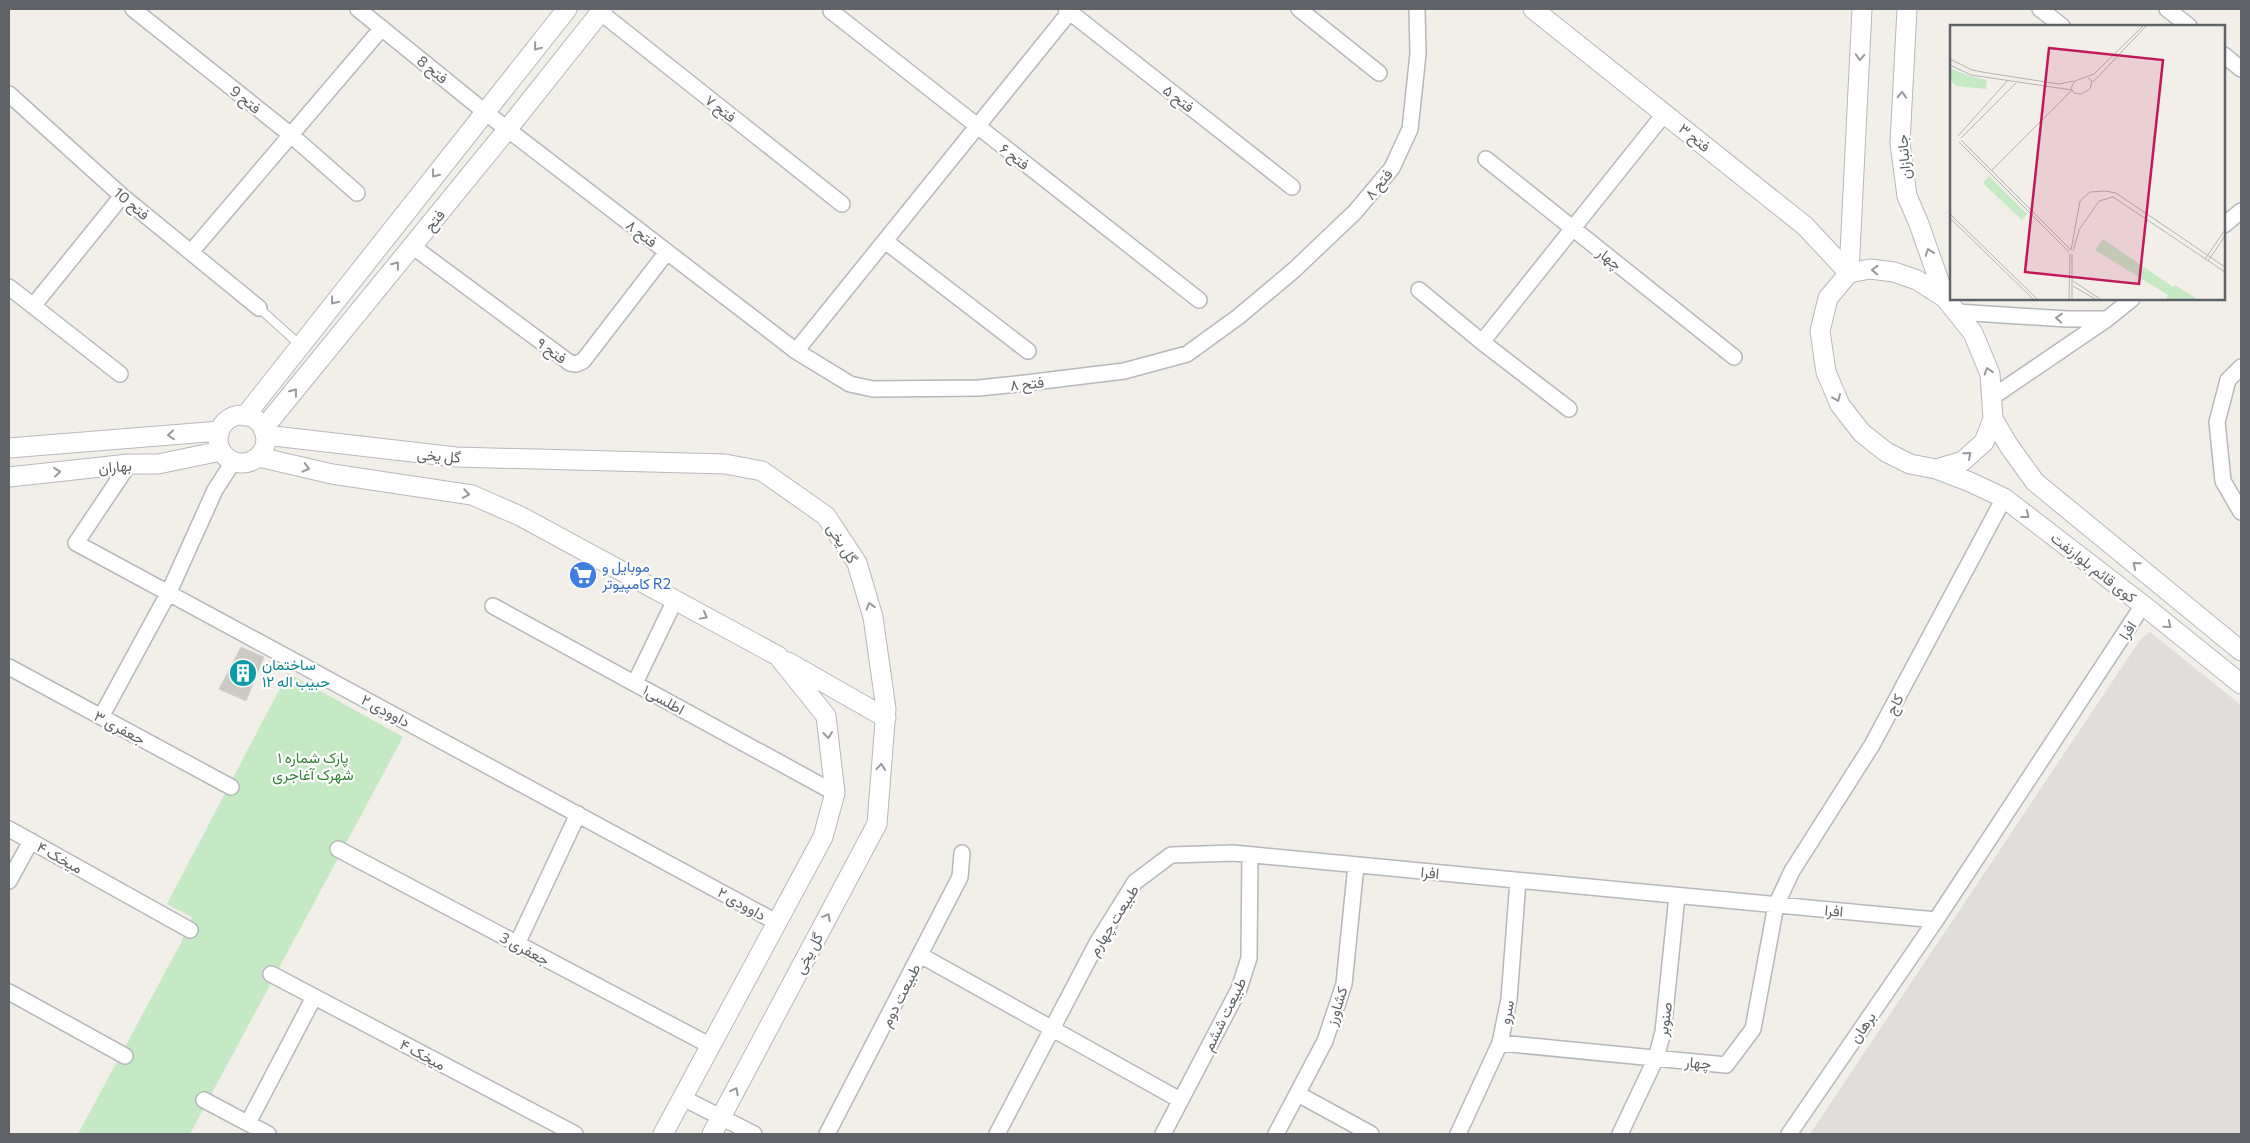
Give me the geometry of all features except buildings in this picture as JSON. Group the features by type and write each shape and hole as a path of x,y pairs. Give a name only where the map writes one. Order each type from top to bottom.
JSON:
{"street":[{"name":"فتح 8","path":"358,9 508,129"},
{"name":"فتح","path":"245,416 567,9"},
{"path":"1299,9 1378,73"},
{"name":"فتح ۸","path":"508,129 796,351 850,384 873,389 979,388 1124,370 1187,354 1238,317 1294,270 1355,212 1392,168 1410,129 1418,54 1417,9"},
{"path":"1862,9 1850,273 1870,269 1894,272 1917,280 1951,305 1973,333 1990,374 1993,419 1984,442 1963,461 1936,469"},
{"name":"جانبازان","path":"1907,9 1900,143 1907,196 1951,305"},
{"path":"2040,9 2056,20"},
{"path":"2167,9 2187,25"},
{"name":"فتح","path":"264,432 508,129 601,10"},
{"name":"فتح ۷","path":"601,10 842,204"},
{"path":"796,351 1069,10"},
{"name":"فتح ۵","path":"1069,10 1292,187"},
{"name":"فتح ۳","path":"1535,10 1805,226 1850,273"},
{"name":"فتح 9","path":"140,11 291,135 357,193"},
{"name":"فتح ۶","path":"831,11 1199,300"},
{"path":"190,252 382,28"},
{"path":"2225,56 2241,69"},
{"name":"فتح 10","path":"9,94 122,196 259,308"},
{"path":"1482,342 1665,113"},
{"name":"چهار","path":"1486,159 1734,357"},
{"path":"33,306 122,196"},
{"path":"2225,224 2241,210"},
{"path":"885,241 1028,351"},
{"name":"فتح ۹","path":"412,246 570,363 576,364 583,361 667,252"},
{"name":"کوی قائم بلوارنفت","path":"1850,273 1828,298 1820,331 1826,372 1840,405 1862,433 1886,452 1910,464 1936,469 2004,498 2143,605 2241,684"},
{"path":"9,287 120,374"},
{"path":"1419,290 1482,342 1569,409"},
{"path":"1992,398 2107,319 2131,300"},
{"path":"1951,305 2067,319 2107,319"},
{"path":"2241,366 2228,380 2218,422 2223,481 2241,512"},
{"path":"245,416 256,420 264,432 265,447 259,456 246,463 227,456 219,444 220,431 227,421 232,418 245,416"},
{"name":"کوی قائم بلوارنفت","path":"1993,419 2009,446 2035,482 2241,651"},
{"name":"بهاران","path":"9,448 220,431"},
{"name":"گل یخی","path":"264,432 456,457 725,464 762,471 826,516 857,563 873,617 886,709 876,824 712,1134"},
{"path":"101,717 169,592 215,490 227,456"},
{"name":"بهاران","path":"9,478 129,464 158,464 227,456"},
{"path":"259,456 332,474 472,495 520,516 778,656 886,718"},
{"name":"داوودی ۲","path":"129,464 76,543 778,923"},
{"name":"کاج","path":"1776,905 1792,871 1872,745 2004,498"},
{"path":"635,683 675,600"},
{"name":"افرا","path":"1356,865 1936,920 2143,605"},
{"name":"اطلسی۱","path":"493,606 835,793"},
{"path":"663,1134 778,923 823,836 835,793 826,716 778,656"},
{"name":"جعفری ۳","path":"9,667 231,787"},
{"path":"517,944 578,814"},
{"name":"میخک ۴","path":"9,829 190,930"},
{"path":"9,881 31,841"},
{"name":"3 جعفری","path":"338,849 711,1046"},
{"name":"طبیعت دوم","path":"827,1134 960,877 962,853"},
{"name":"طبیعت چهارم","path":"996,1134 1097,943 1135,882 1171,855 1233,853 1356,865"},
{"name":"طبیعت ششم","path":"1163,1134 1239,989 1249,958 1250,855"},
{"name":"کشاورز","path":"1276,1134 1326,1041 1344,984 1356,865"},
{"name":"سرو","path":"1458,1134 1500,1043 1509,999 1518,881"},
{"name":"صنوبر","path":"1620,1134 1656,1058 1663,1032 1676,896"},
{"name":"چهار","path":"1500,1043 1726,1065 1753,1029 1776,905"},
{"name":"برهان","path":"1789,1134 1936,920"},
{"path":"920,955 1180,1100"},
{"name":"میخک ۴","path":"271,974 575,1134"},
{"path":"9,992 125,1056"},
{"path":"248,1124 314,997"},
{"path":"1298,1094 1371,1134"},
{"path":"683,1098 754,1134"},
{"path":"204,1100 268,1134"}],"lane":[{"path":"259,308 300,345"}],"shaded area":[{"path":"2150,632 2241,705 2241,1134 1810,1134 2140,640"}],"green space":[{"name":"پارک شماره ۱ شهرک آغاجری","path":"288,673 403,737 190,1134 78,1134 181,943 192,917 167,904"}],"place":[{"name":"موبایل و کامپیوتر R2","path":"583,575"},
{"name":"ساختمان حبیب اله ۱۲","path":"243,673"}]}
